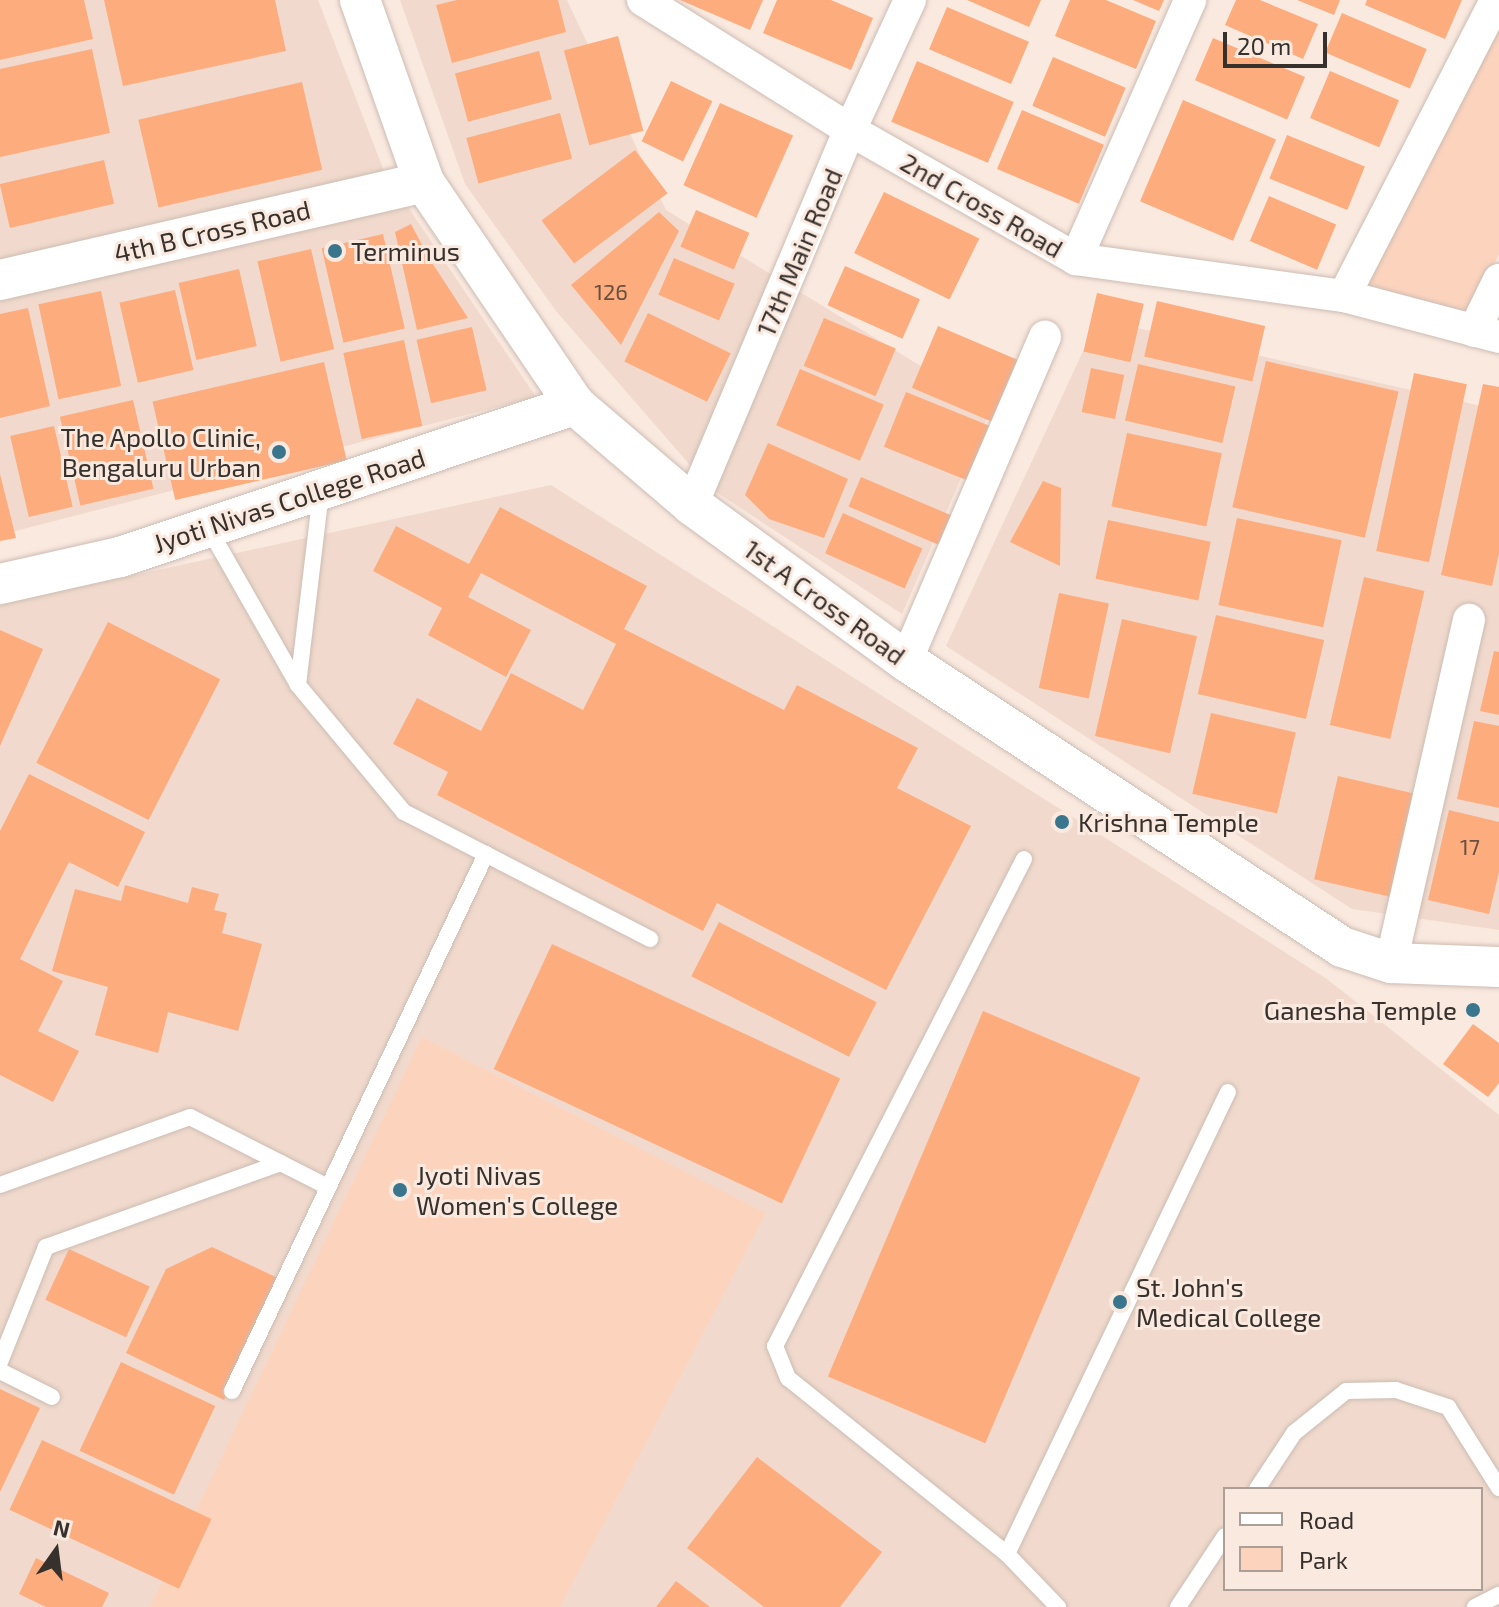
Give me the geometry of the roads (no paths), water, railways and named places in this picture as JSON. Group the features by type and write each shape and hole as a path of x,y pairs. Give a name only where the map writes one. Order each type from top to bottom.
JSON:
{"street":[{"name":"1st A Cross Road","path":"360,0 424,182 575,405 692,505 906,661 1342,947 1391,963 1499,967"},
{"name":"2nd Cross Road","path":"643,0 850,130 1076,259 1344,296 1486,334"},
{"name":"17th Main Road","path":"692,505 850,130 910,0"},
{"path":"1076,259 1190,0"},
{"path":"1344,296 1496,0"},
{"name":"4th B Cross Road","path":"0,280 424,182"},
{"path":"1486,334 1499,280"},
{"path":"906,661 1045,337"},
{"name":"Jyoti Nivas College Road","path":"0,584 120,557 575,405"},
{"path":"1391,963 1469,620"}],"lane":[{"path":"298,685 322,489"},
{"path":"208,527 298,685 404,812 650,939"},
{"path":"232,1391 486,854"},
{"path":"1024,859 775,1346 788,1378 1007,1554 1058,1607"},
{"path":"1007,1554 1228,1092"},
{"path":"0,1185 190,1117 328,1187"},
{"path":"0,1362 29,1298 46,1247 280,1163"},
{"path":"0,1371 52,1397"},
{"path":"1258,1487 1294,1433 1346,1391 1396,1390 1448,1407 1499,1488"},
{"path":"1178,1607 1223,1539"},
{"path":"1475,1607 1499,1595"}],"place":[{"name":"Terminus","path":"335,251"},
{"name":"The Apollo Clinic, Bengaluru Urban","path":"279,452"},
{"name":"Krishna Temple","path":"1062,822"},
{"name":"Ganesha Temple","path":"1473,1010"},
{"name":"Jyoti Nivas Women's College","path":"400,1190"},
{"name":"St. John's Medical College","path":"1120,1302"}]}
